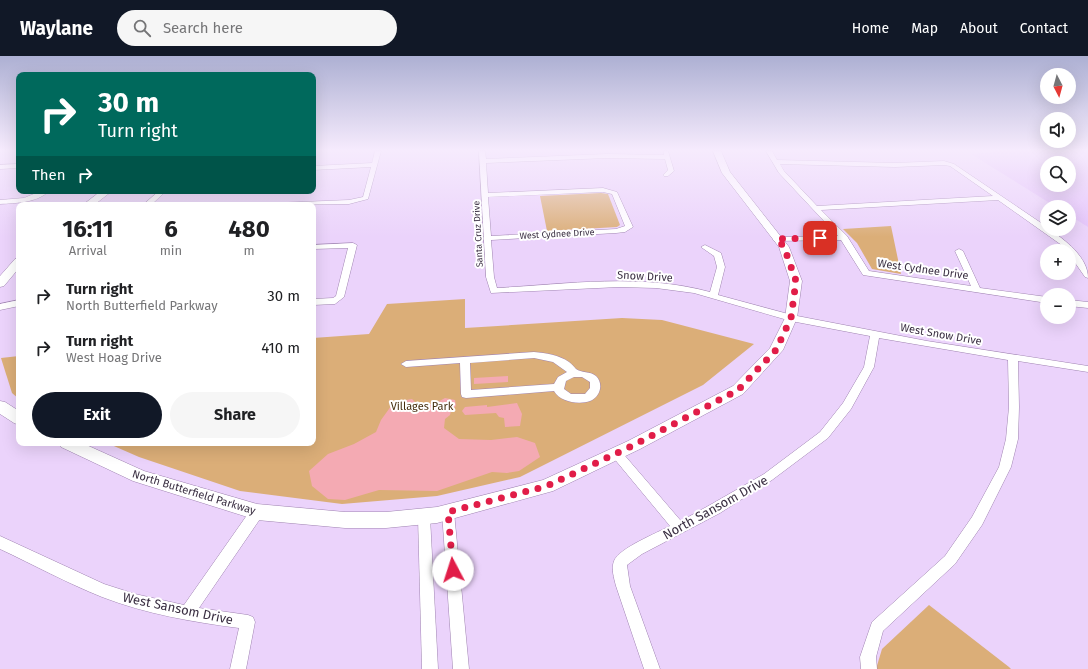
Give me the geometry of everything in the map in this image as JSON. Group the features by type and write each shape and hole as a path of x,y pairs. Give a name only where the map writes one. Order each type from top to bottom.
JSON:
{"street":[{"path":"316,203 363,200 366,198 371,180"},
{"name":"Santa Cruz Drive","path":"485,180 490,277 494,291"},
{"name":"North Butterfield Parkway","path":"74,446 139,476 257,512 345,520 386,520 424,517 547,486 616,453 738,390 776,350 791,318 796,281 784,247 731,180"},
{"path":"788,180 844,238"},
{"path":"973,180 1066,244 1088,275"},
{"name":"West Cydnee Drive","path":"486,195 603,190 611,191 615,193 628,224 627,229 616,231 488,238"},
{"path":"0,202 27,200 42,194"},
{"path":"92,202 102,194"},
{"path":"150,202 160,194"},
{"path":"815,208 999,198"},
{"path":"777,239 844,238"},
{"name":"West Cydnee Drive","path":"844,238 866,273 1040,299"},
{"path":"316,247 353,245 340,297 335,301 316,302"},
{"path":"705,247 718,255 721,267 713,296"},
{"name":"West Cydnee Drive","path":"959,252 976,290"},
{"path":"0,283 16,264"},
{"name":"Snow Drive","path":"494,291 619,284 649,285 694,291 791,318"},
{"path":"0,307 16,304"},
{"path":"1076,304 1088,305"},
{"name":"West Snow Drive","path":"791,318 1014,358 1088,369"},
{"name":"North Sansom Drive","path":"652,669 623,586 620,573 620,563 627,556 715,509 768,477 824,435 847,406 869,368 876,334"},
{"path":"406,364 544,356 560,361 574,373 585,375 595,381 597,385 593,394 588,398 569,398 560,391 558,387"},
{"path":"869,669 868,657 877,627 950,560 977,521 1005,467 1012,439 1014,358"},
{"path":"465,360 466,394 558,387"},
{"path":"558,387 563,378 574,373"},
{"path":"1,408 16,417"},
{"path":"616,453 679,528"},
{"path":"187,613 257,512"},
{"path":"448,512 461,669"},
{"path":"424,517 430,669"},
{"name":"West Sansom Drive","path":"0,542 66,575 119,596 187,613 248,622 238,669"}],"shaded area":[{"path":"1012,180 1040,180 1040,192 1076,192 1076,180 1088,180 1088,227 1076,219 1076,200 1045,200"},
{"path":"508,376 508,382 474,384 474,378"},
{"path":"445,398 455,400 456,406 451,411 450,415 445,419 444,428 459,439 491,440 517,437 535,443 540,457 519,471 507,473 492,472 437,491 379,490 345,500 328,499 312,486 309,471 328,454 354,444 376,432 381,420 394,402 412,399 419,406 434,404"},
{"path":"517,403 522,414 520,426 505,427 504,418 499,417 496,413 465,415 462,411 465,407 487,405 487,407"}],"green space":[{"path":"601,193 608,194 620,225 617,227 547,231 540,196"},
{"path":"891,226 901,274 872,269 857,243 843,229"},
{"name":"Villages Park","path":"465,299 465,328 622,318 662,320 754,344 703,385 520,477 437,496 342,504 240,491 139,457 114,446 316,446 316,338 369,334 387,304"},
{"path":"16,356 16,396 12,393 1,358"},
{"path":"929,605 1011,669 876,669 882,649"}],"route":[{"path":"453,570 448,512 547,486 634,445 738,390 776,350 791,318 796,281 784,247 777,239 820,238"}]}
